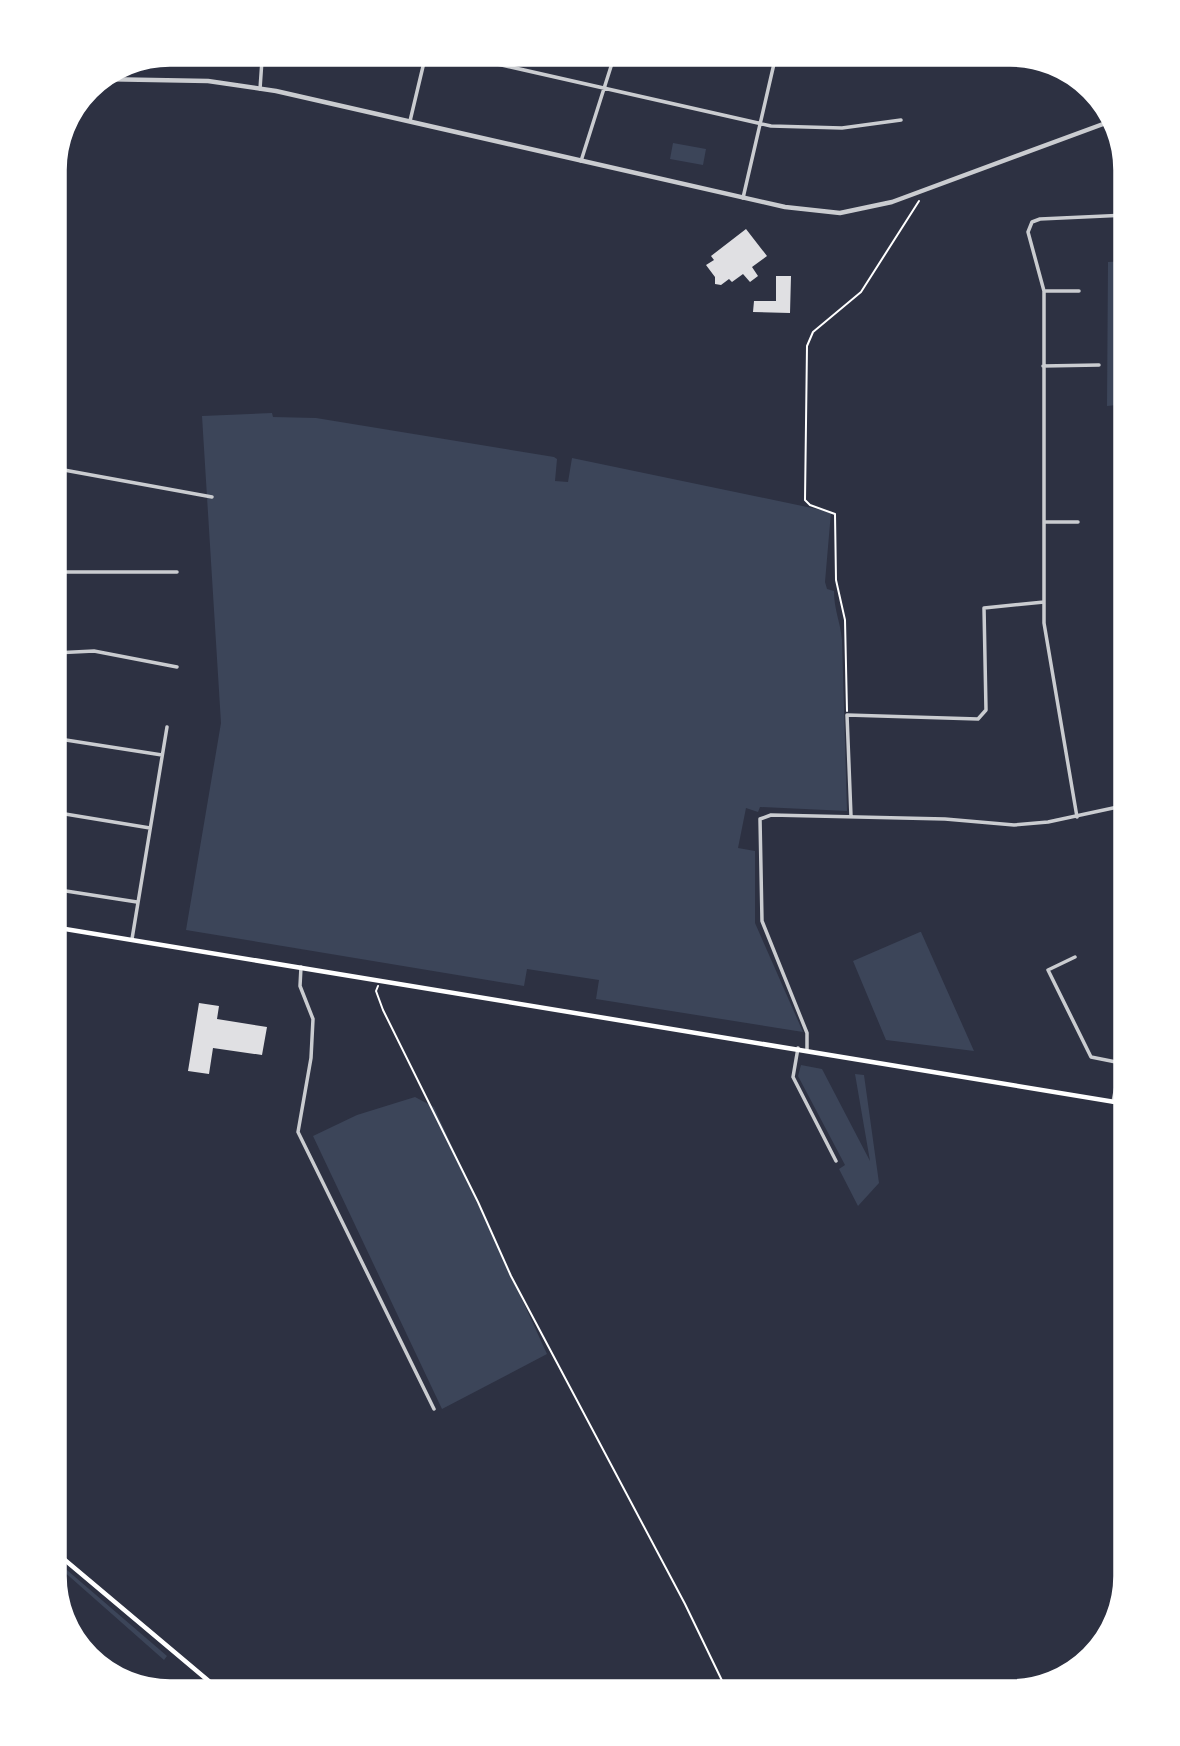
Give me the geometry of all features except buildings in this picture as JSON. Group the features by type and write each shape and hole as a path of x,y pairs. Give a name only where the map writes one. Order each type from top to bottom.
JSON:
{"main road":[{"path":"65,930 382,979 1113,1102"},
{"path":"65,1561 209,1681"}],"street":[{"path":"260,89 262,65"},
{"path":"410,122 423,65"},
{"path":"501,65 761,124 821,128 901,120"},
{"path":"581,161 611,65"},
{"path":"743,198 774,65"},
{"path":"116,79 208,82 260,89 743,198 817,212 863,210 1104,124"},
{"path":"1077,817 1047,643 1044,602 1044,291 1028,232 1032,222 1040,219 1115,216"},
{"path":"1044,291 1079,291"},
{"path":"1043,366 1099,365"},
{"path":"65,470 212,497"},
{"path":"1044,522 1078,522"},
{"path":"65,572 177,572"},
{"path":"851,816 847,715 978,719 986,710 984,608 1044,602"},
{"path":"65,653 94,652 177,667"},
{"path":"132,939 167,727"},
{"path":"65,740 162,755"},
{"path":"807,1049 807,1033 762,922 758,823 771,815 851,816 1014,825 1077,817 1115,808"},
{"path":"65,814 150,828"},
{"path":"65,892 136,902"},
{"path":"1075,957 1048,970 1091,1058 1115,1062"},
{"path":"301,966 300,986 313,1019 311,1058 298,1132 434,1409"},
{"path":"799,1048 793,1077 836,1160"},
{"path":"1113,1102 1115,1092"}],"path":[{"path":"847,715 845,620 836,580 834,513 810,505 805,500 808,341 813,332 861,292 919,201"},
{"path":"382,979 376,990 383,1010 478,1202 511,1276 685,1604 722,1681"}],"shaded area":[{"path":"673,143 706,149 703,165 670,159"},
{"path":"1108,262 1115,262 1115,405 1107,406"},
{"path":"272,413 273,417 316,418 554,457 557,459 555,481 568,482 572,458 831,512 825,582 827,589 834,591 842,640 847,811 760,807 758,812 746,808 738,848 755,851 755,923 803,1032 596,999 599,980 527,969 524,986 186,930 221,723 202,416"},
{"path":"921,932 974,1051 886,1040 853,961"},
{"path":"801,1065 822,1069 870,1161 855,1074 864,1075 879,1183 858,1206 839,1169 845,1165 798,1076"},
{"path":"415,1097 434,1107 547,1354 442,1409 313,1136 357,1115"},
{"path":"65,1568 167,1656 164,1660 65,1573"}]}
